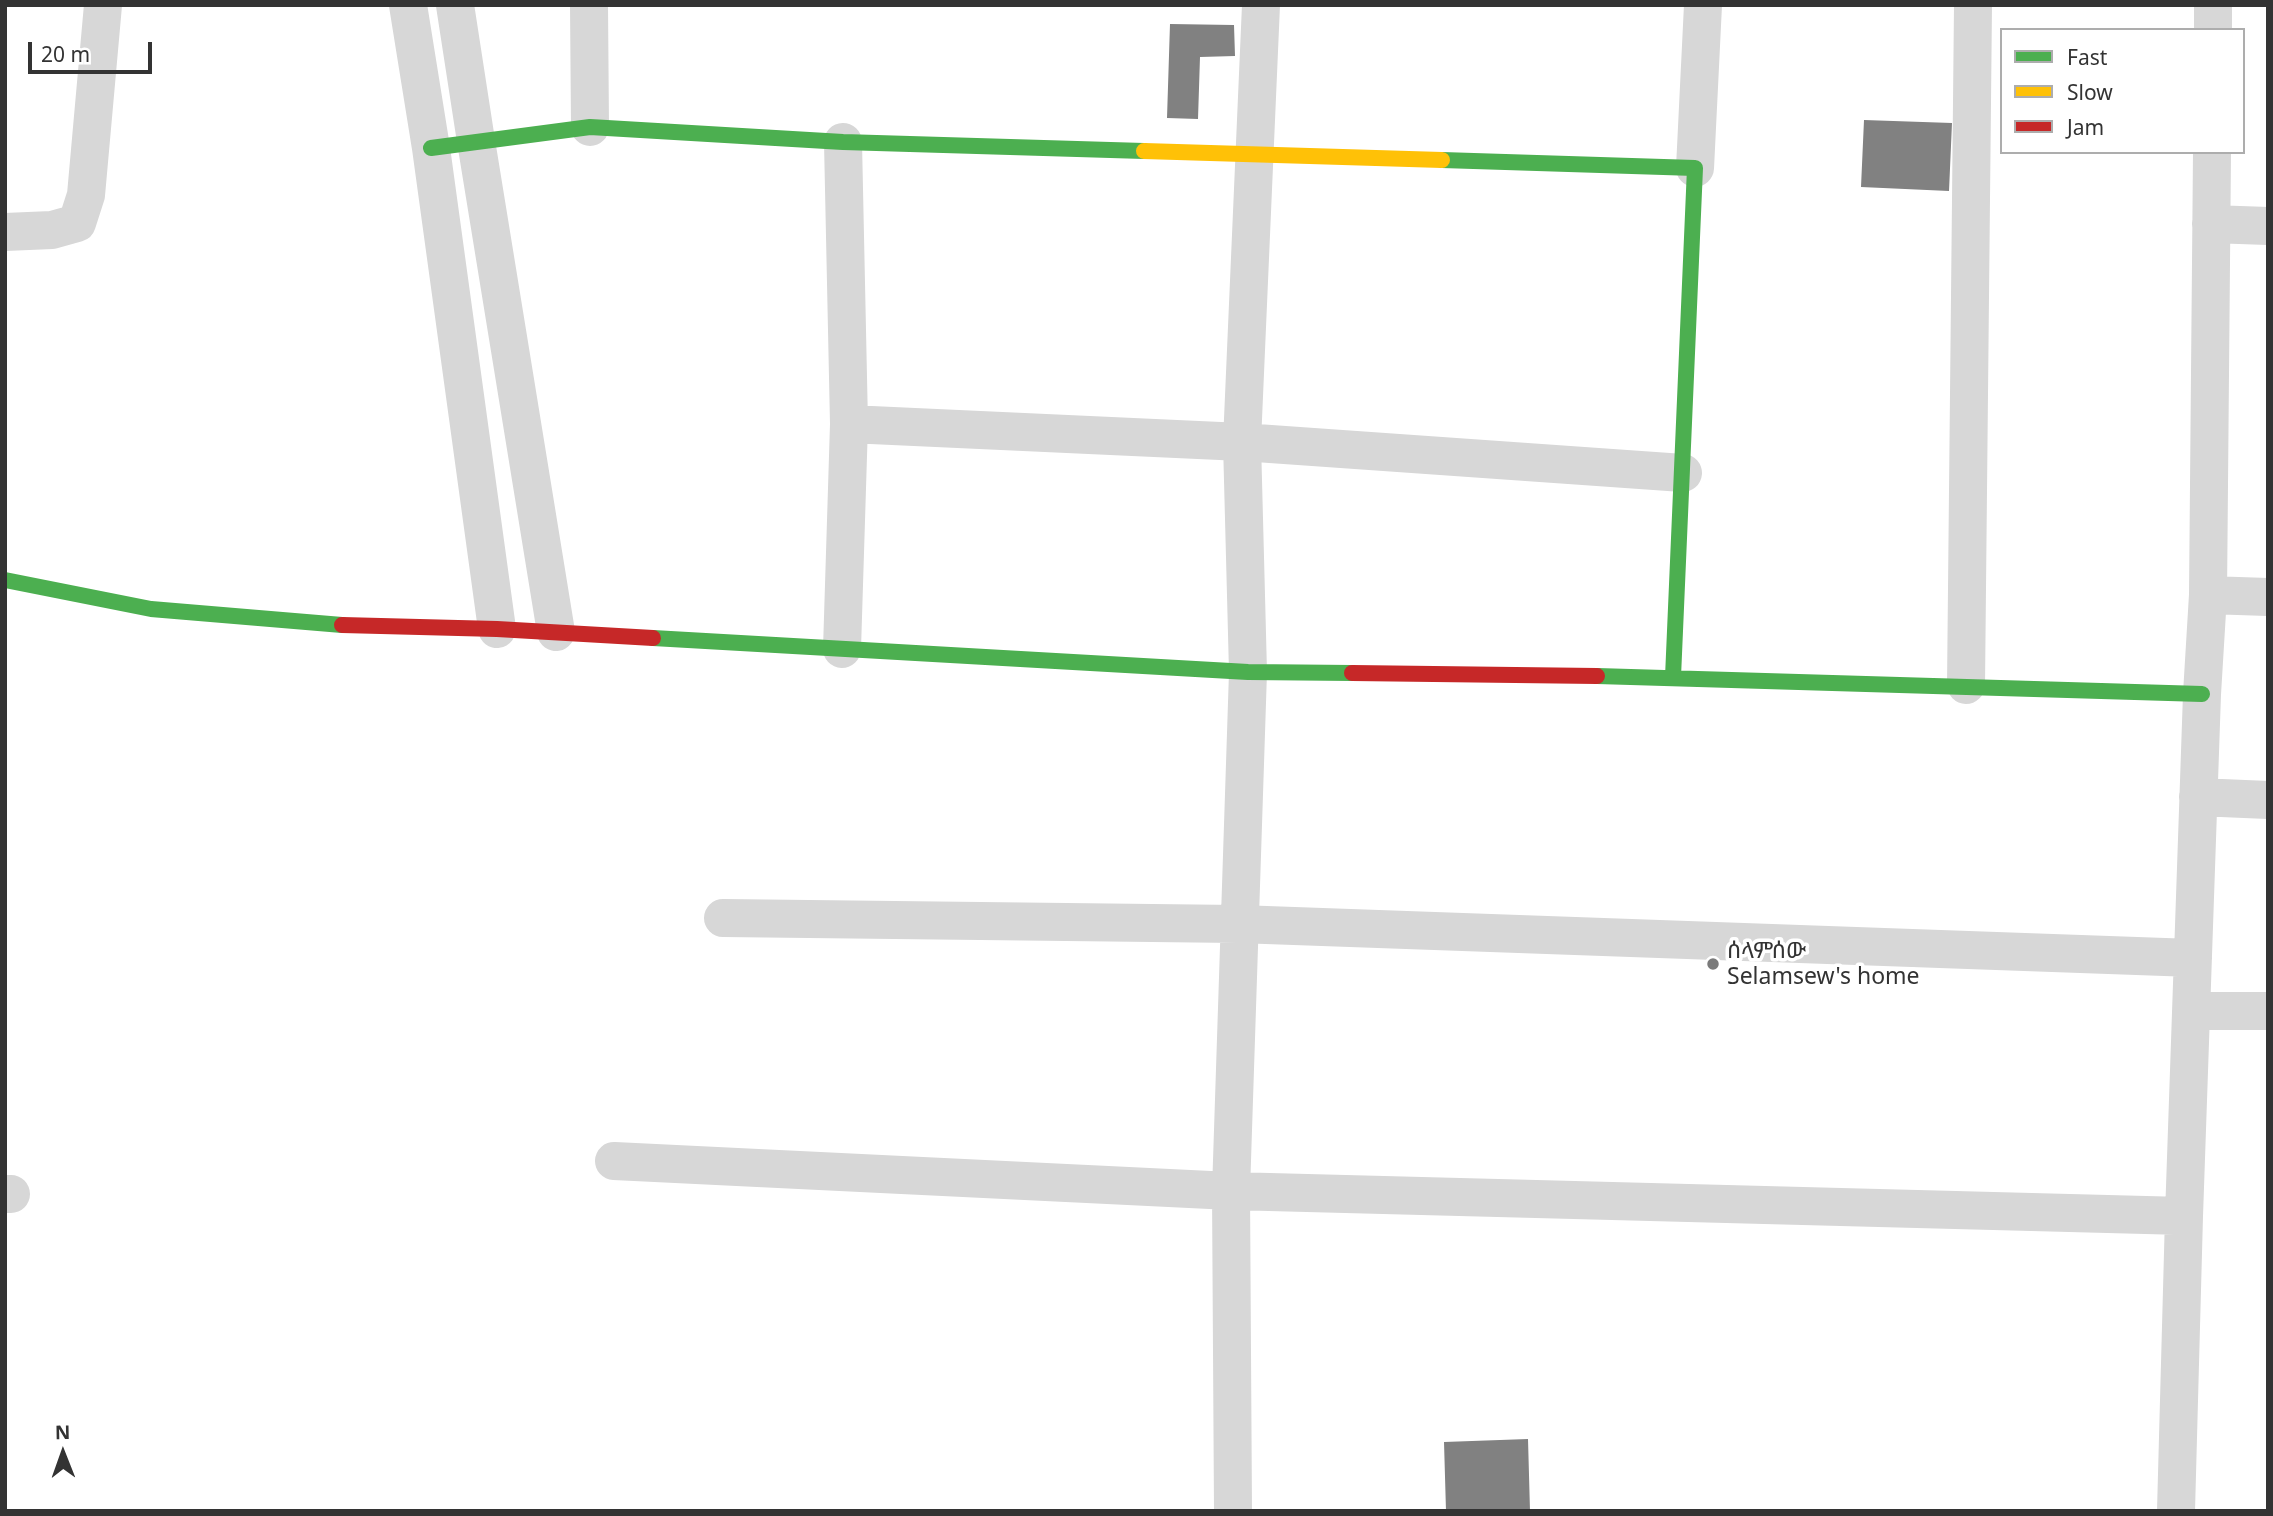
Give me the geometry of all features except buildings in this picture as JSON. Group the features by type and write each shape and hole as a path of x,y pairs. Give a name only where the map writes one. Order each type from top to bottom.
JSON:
{"street":[{"path":"5,232 52,230 77,223 86,195 103,5"},
{"path":"408,5 431,148 497,629"},
{"path":"455,5 556,632"},
{"path":"589,5 590,127"},
{"path":"1233,1511 1231,1191 1248,672 1242,442 1261,5"},
{"path":"1673,677 1703,5"},
{"path":"1966,685 1973,5"},
{"path":"2213,5 2213,28"},
{"path":"431,148 590,127 843,142 1695,168"},
{"path":"842,649 849,424 843,142"},
{"path":"2176,1511 2198,797 2207,595 2212,154"},
{"path":"2211,224 2268,226"},
{"path":"849,424 1242,442 1683,473"},
{"path":"5,580 152,609 317,624 556,632 1248,672 1673,677 2202,694"},
{"path":"2207,595 2268,597"},
{"path":"2198,797 2268,800"},
{"path":"723,918 1238,924 2193,958"},
{"path":"2191,1011 2268,1011"},
{"path":"614,1161 1231,1191 2184,1216"}],"traffic: fast":[{"path":"431,148 590,127 843,142 1144,151"},
{"path":"1442,160 1695,168 1673,677"},
{"path":"5,580 151,609 342,625"},
{"path":"653,638 1248,672 1352,673"},
{"path":"1597,676 2202,694"}],"traffic: slow":[{"path":"1144,151 1442,160"}],"traffic: jam":[{"path":"342,625 497,629 653,638"},
{"path":"1352,673 1597,676"}],"place":[{"name":"ሰላምሰው Selamsew's home","path":"1713,964"}]}
